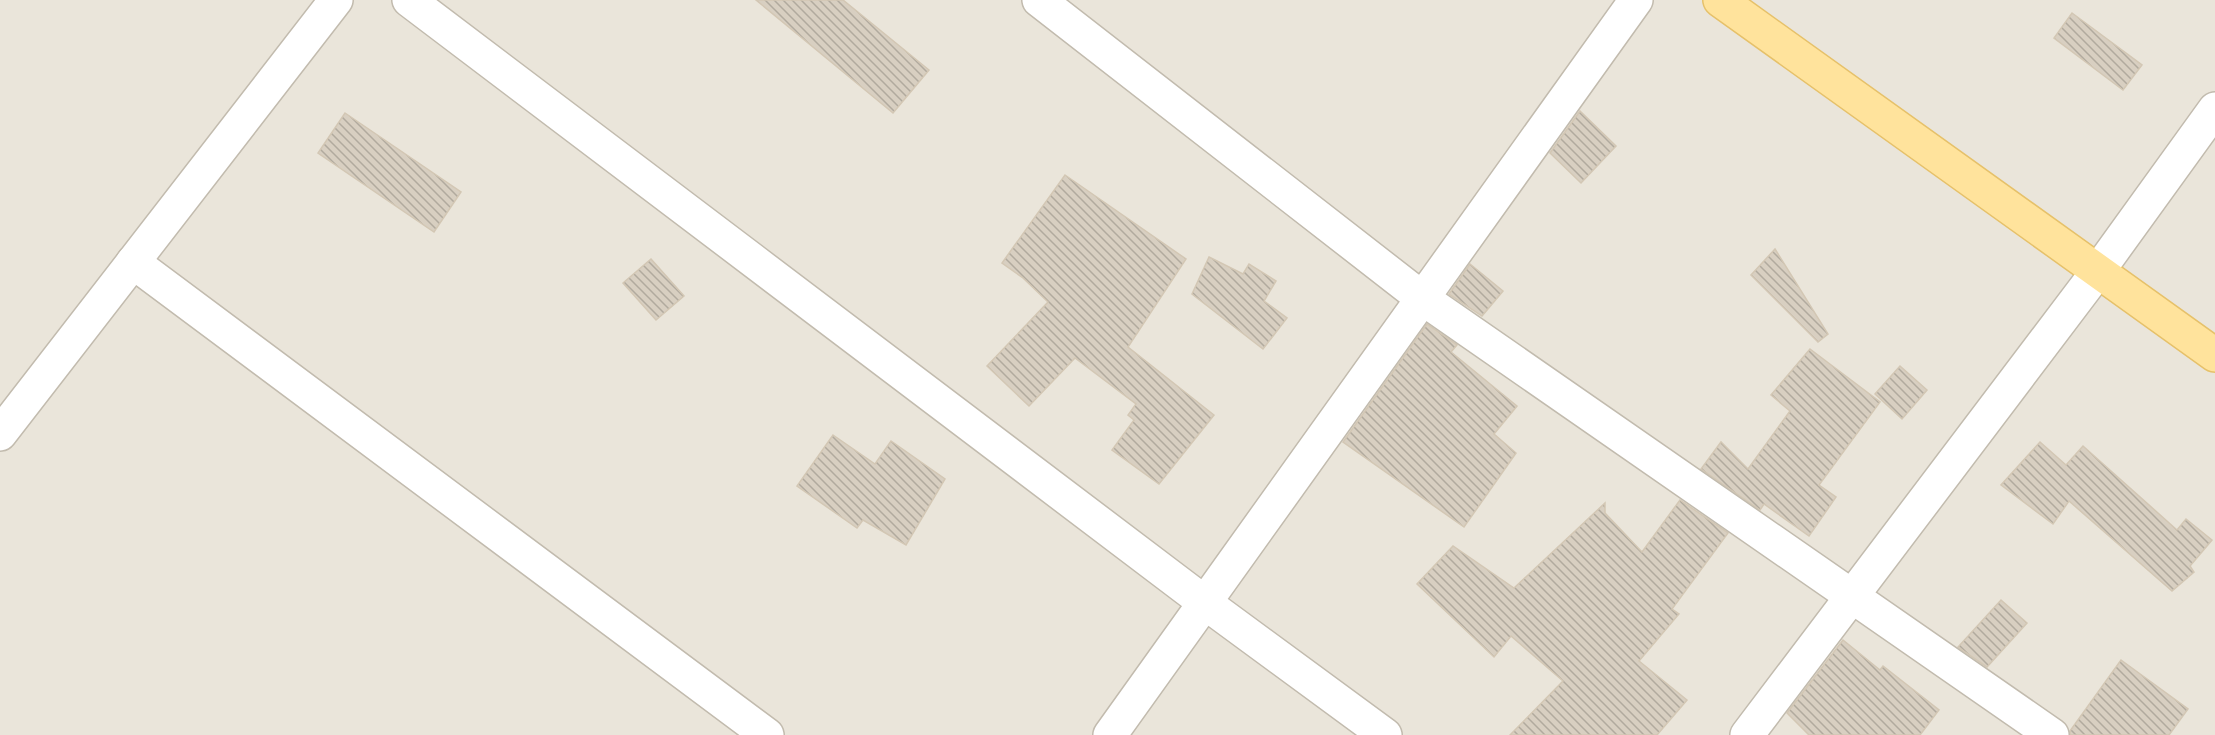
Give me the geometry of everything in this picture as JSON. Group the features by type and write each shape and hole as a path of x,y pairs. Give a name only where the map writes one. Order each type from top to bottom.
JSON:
{"main road":[{"path":"1720,0 2215,355"}],"street":[{"path":"0,434 336,0"},
{"path":"409,0 1204,602 1385,735"},
{"path":"1038,0 1422,298 2052,735"},
{"path":"1110,735 1636,0"},
{"path":"1747,735 2098,271 2215,109"},
{"path":"133,262 766,735"}],"shaded area":[{"path":"0,0 2215,0 2215,735 0,735"}],"building":[{"path":"756,0 843,0 929,70 893,113"},
{"path":"2072,13 2142,65 2123,90 2054,38"},
{"path":"1580,111 1616,146 1581,183 1550,153"},
{"path":"345,113 461,192 434,232 318,153"},
{"path":"1065,175 1186,259 1128,347 1214,415 1159,484 1112,450 1134,420 1128,415 1136,404 1075,358 1029,406 987,366 1048,302 1023,278 1002,263"},
{"path":"1775,249 1828,334 1818,342 1751,275"},
{"path":"1209,257 1243,274 1249,264 1276,281 1264,301 1287,318 1263,349 1192,294"},
{"path":"651,259 684,296 656,320 623,283"},
{"path":"1470,264 1503,291 1482,316 1449,294"},
{"path":"1427,324 1457,345 1451,352 1517,406 1494,434 1516,453 1464,527 1343,442"},
{"path":"1810,349 1880,402 1819,485 1836,497 1809,536 1764,504 1760,510 1701,469 1721,442 1748,469 1790,411 1771,395"},
{"path":"1900,366 1927,390 1902,419 1875,394"},
{"path":"833,435 875,464 891,441 945,479 906,545 863,520 857,528 797,486"},
{"path":"2040,442 2066,465 2083,446 2177,530 2186,519 2212,540 2190,566 2194,572 2172,591 2069,501 2053,524 2001,485"},
{"path":"1680,500 1728,533 1672,609 1679,614 1639,661 1687,700 1657,735 1510,735 1563,681 1511,636 1494,657 1417,584 1453,546 1514,588 1605,503 1605,513 1642,552"},
{"path":"2001,600 2027,623 1987,667 1958,647"},
{"path":"1843,640 1880,670 1883,666 1939,710 1920,735 1809,735 1787,713"},
{"path":"2121,660 2188,709 2169,735 2070,735 2070,731"}]}
